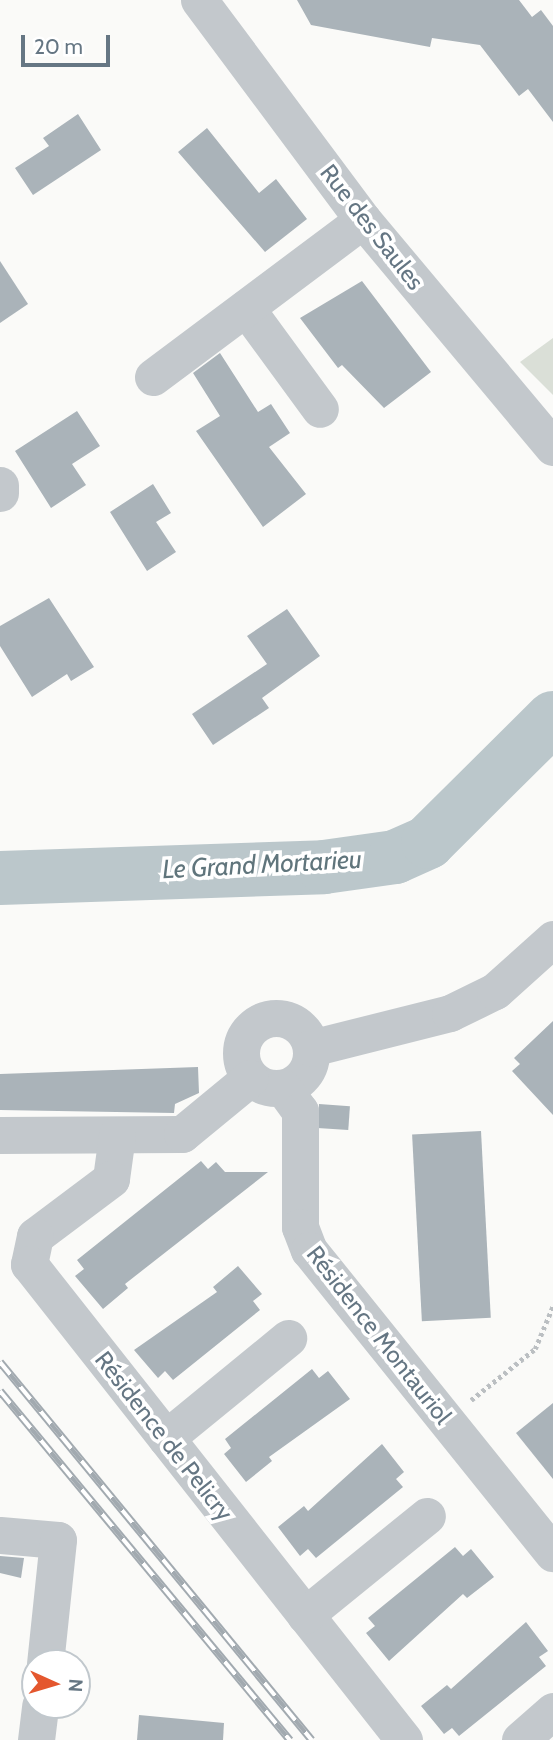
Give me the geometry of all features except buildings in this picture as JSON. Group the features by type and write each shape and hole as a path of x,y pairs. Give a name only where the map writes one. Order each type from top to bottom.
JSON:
{"street":[{"name":"Rue des Saules","path":"199,0 363,220 553,447"},
{"path":"153,377 363,220"},
{"path":"246,308 320,409"},
{"path":"0,485 0,493"},
{"path":"311,1048 450,1013 495,991 553,939"},
{"path":"0,1135 182,1135 267,1083 306,1072 311,1048 295,1024 260,1021 240,1052 267,1083"},
{"name":"Résidence Montauriol","path":"267,1083 300,1111 300,1227 309,1250 553,1553"},
{"name":"Résidence de Pelicry","path":"117,1135 111,1179 35,1236 29,1264 404,1740"},
{"path":"166,1438 288,1338"},
{"path":"305,1615 427,1516"},
{"path":"0,1535 58,1540 46,1649"},
{"path":"520,1740 553,1711"},
{"path":"36,1740 38,1719"}],"path":[{"path":"446,1421 535,1349 553,1306"}],"shaded area":[{"path":"553,338 553,395 520,362"}],"waterway":[{"name":"Le Grand Mortarieu","path":"0,878 324,867 395,857 428,842 553,718"}],"railway":[{"path":"0,1362 312,1740"},
{"path":"0,1391 290,1740"}]}
